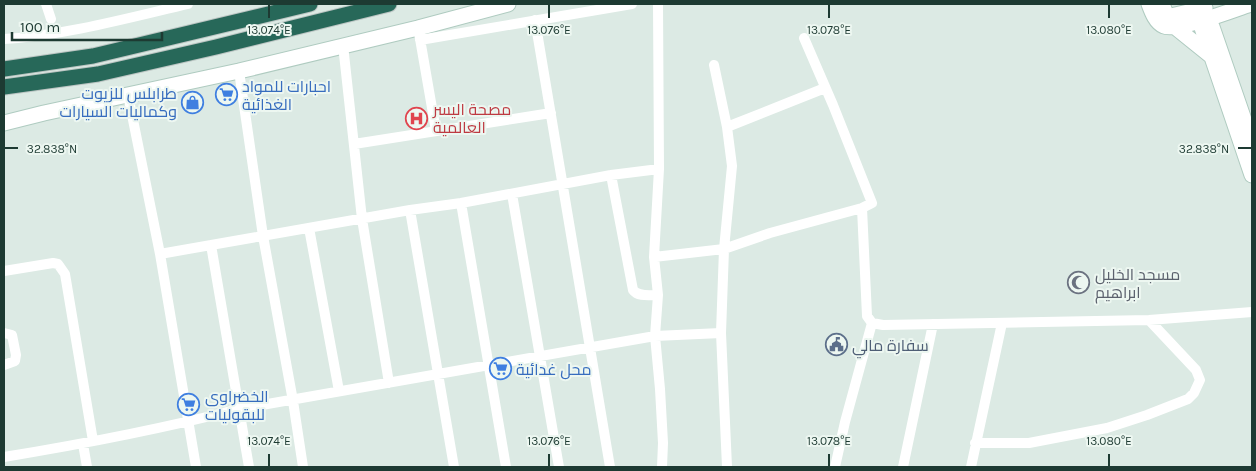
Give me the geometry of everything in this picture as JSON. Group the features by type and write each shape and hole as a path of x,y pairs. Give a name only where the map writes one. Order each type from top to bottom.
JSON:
{"highway":[{"path":"4,69 93,56 310,4"},
{"path":"4,87 98,74 389,4"}],"street":[{"path":"46,4 51,19"},
{"path":"4,39 112,22 188,4"},
{"path":"419,34 508,4"},
{"path":"4,123 44,112 239,71 344,45 535,20 632,4"},
{"path":"658,4 658,169 654,256 658,296 655,336 663,443 662,467"},
{"path":"1150,4 1157,20 1163,26 1175,27 1216,53"},
{"path":"1162,4 1166,14 1171,16 1247,5"},
{"path":"1247,5 1224,20 1216,53 1252,143"},
{"path":"1175,27 1204,10"},
{"path":"1204,10 1252,175"},
{"path":"535,20 610,467"},
{"path":"419,34 436,131"},
{"path":"654,256 724,249 770,233 872,204 804,38"},
{"path":"344,45 362,219 389,383"},
{"path":"714,65 727,127 732,166 724,249 721,333 727,467"},
{"path":"239,71 263,236 304,467"},
{"path":"727,127 825,88"},
{"path":"128,95 160,254 196,467"},
{"path":"354,144 551,113"},
{"path":"160,254 410,210 461,203 611,175 658,169"},
{"path":"611,175 633,290 636,294 640,295 658,296"},
{"path":"512,194 559,467"},
{"path":"461,203 506,467"},
{"path":"836,467 845,422 872,324 867,316 862,208"},
{"path":"410,210 454,467"},
{"path":"309,228 339,392"},
{"path":"211,245 249,467"},
{"path":"4,271 53,263 58,264 65,274 88,443 87,467"},
{"path":"872,324 883,326 1149,320 1252,312"},
{"path":"975,444 1029,444 1107,428 1147,416 1188,399 1198,387 1200,380 1196,370 1149,320"},
{"path":"903,467 932,324"},
{"path":"971,467 1002,324"},
{"path":"4,333 12,335 16,355 15,361 4,365"},
{"path":"4,457 88,443 189,422 239,409 590,347 655,336 721,333"}],"place":[{"name":"احبارات للمواد الغذائية","path":"226,95"},
{"name":"طرابلس للزيوت وكماليات السيارات","path":"193,102"},
{"name":"مصحة اليسر العالمية","path":"417,118"},
{"name":"مسجد الخليل ابراهيم","path":"1079,283"},
{"name":"سفارة مالي","path":"836,345"},
{"name":"محل غدائية","path":"500,369"},
{"name":"الخضراوى للبقوليات","path":"189,405"}]}
